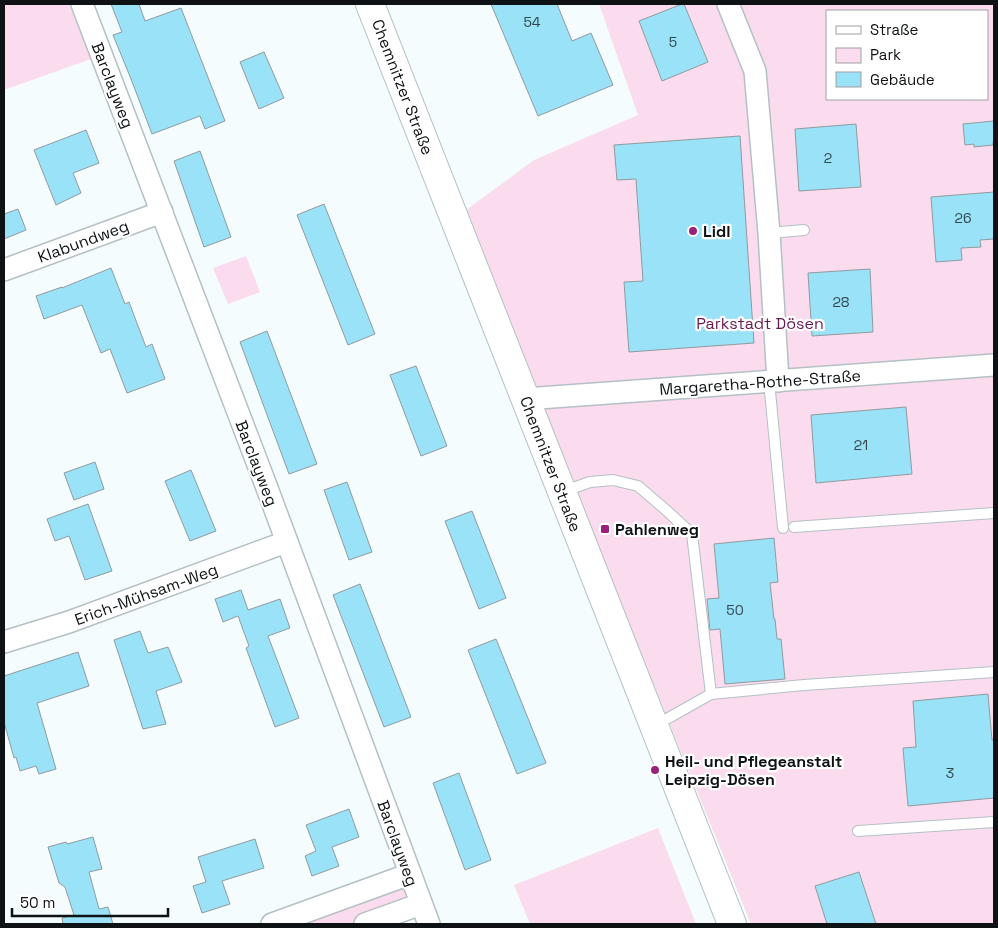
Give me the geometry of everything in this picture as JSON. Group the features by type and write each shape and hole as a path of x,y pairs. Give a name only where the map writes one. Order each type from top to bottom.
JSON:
{"main road":[{"name":"Chemnitzer Straße","path":"370,4 732,924"}],"street":[{"name":"Barclayweg","path":"82,4 429,924"},
{"path":"728,4 755,71 769,233 774,381"},
{"name":"Klabundweg","path":"4,270 162,212"},
{"name":"Margaretha-Rothe-Straße","path":"525,399 994,365"},
{"name":"Erich-Mühsam-Weg","path":"4,642 69,622 286,542"},
{"path":"272,924 410,874"},
{"path":"366,924 421,904"}],"lane":[{"path":"769,233 804,230"},
{"path":"774,381 789,528 994,512"},
{"path":"562,492 590,482 613,480 638,486 692,534 711,694"},
{"path":"655,725 711,694 804,685 994,672"},
{"path":"858,831 994,822"}],"green space":[{"path":"4,4 69,4 91,59 4,90"},
{"name":"Parkstadt Dösen","path":"599,4 994,4 994,924 751,924 462,213 534,160 638,115"},
{"path":"246,256 260,292 228,304 213,268"},
{"path":"658,828 696,924 530,924 514,885"},
{"path":"410,874 421,904 365,924 272,924"}],"building":[{"path":"111,4 139,4 145,21 181,8 225,121 205,129 200,116 152,134 113,35 122,32"},
{"path":"491,4 557,4 572,41 591,33 613,85 538,116"},
{"path":"684,4 708,62 662,81 639,21"},
{"path":"264,52 284,98 259,109 240,62"},
{"path":"994,121 993,145 974,147 974,144 965,145 963,124"},
{"path":"856,124 861,187 799,191 795,129"},
{"path":"86,130 99,163 73,173 81,193 56,205 34,150"},
{"name":"Lidl","path":"740,136 754,343 629,352 624,282 643,281 636,179 617,180 614,145"},
{"path":"200,151 231,237 204,247 174,161"},
{"path":"994,192 994,239 980,240 981,247 961,248 962,260 936,262 931,197"},
{"path":"324,204 375,334 348,345 297,215"},
{"path":"18,209 26,230 4,239 4,214"},
{"path":"111,268 125,304 129,302 146,347 152,344 165,379 127,393 110,349 101,353 82,305 44,319 36,296 62,288"},
{"path":"870,269 873,332 812,336 808,273"},
{"path":"267,331 317,464 289,474 240,342"},
{"path":"416,366 447,446 421,456 390,375"},
{"path":"906,407 912,474 816,483 811,415"},
{"path":"95,462 104,489 74,500 64,473"},
{"path":"191,470 216,531 190,541 165,481"},
{"path":"347,482 372,552 349,560 324,490"},
{"path":"88,504 112,571 85,580 69,536 55,541 47,519"},
{"path":"472,511 506,598 479,609 445,521"},
{"path":"774,538 778,582 770,583 777,639 781,639 785,679 725,684 720,629 710,630 707,599 719,598 714,544"},
{"path":"360,584 411,717 384,727 333,595"},
{"path":"241,590 248,610 280,599 290,628 268,636 299,718 275,727 246,648 249,646 238,616 223,622 215,599"},
{"path":"140,631 148,653 168,647 182,682 156,691 166,724 143,729 114,640"},
{"path":"496,639 546,763 517,774 468,650"},
{"path":"78,652 89,686 37,703 56,769 39,774 36,766 20,771 16,757 14,758 4,722 4,676"},
{"path":"988,694 992,740 994,739 994,798 908,806 903,748 916,747 913,701"},
{"path":"459,773 491,860 465,870 433,783"},
{"path":"349,809 359,837 332,847 339,866 312,876 305,856 316,851 306,825"},
{"path":"93,837 102,869 89,872 99,909 108,907 113,924 63,924 62,918 74,915 65,887 59,883 48,847"},
{"path":"255,839 264,868 222,881 230,904 202,913 193,886 206,882 198,857"},
{"path":"859,872 876,924 827,924 815,886"}],"place":[{"name":"Lidl","path":"693,231"},
{"name":"Pahlenweg","path":"605,529"},
{"name":"Heil- und Pflegeanstalt Leipzig-Dösen","path":"655,770"}]}
